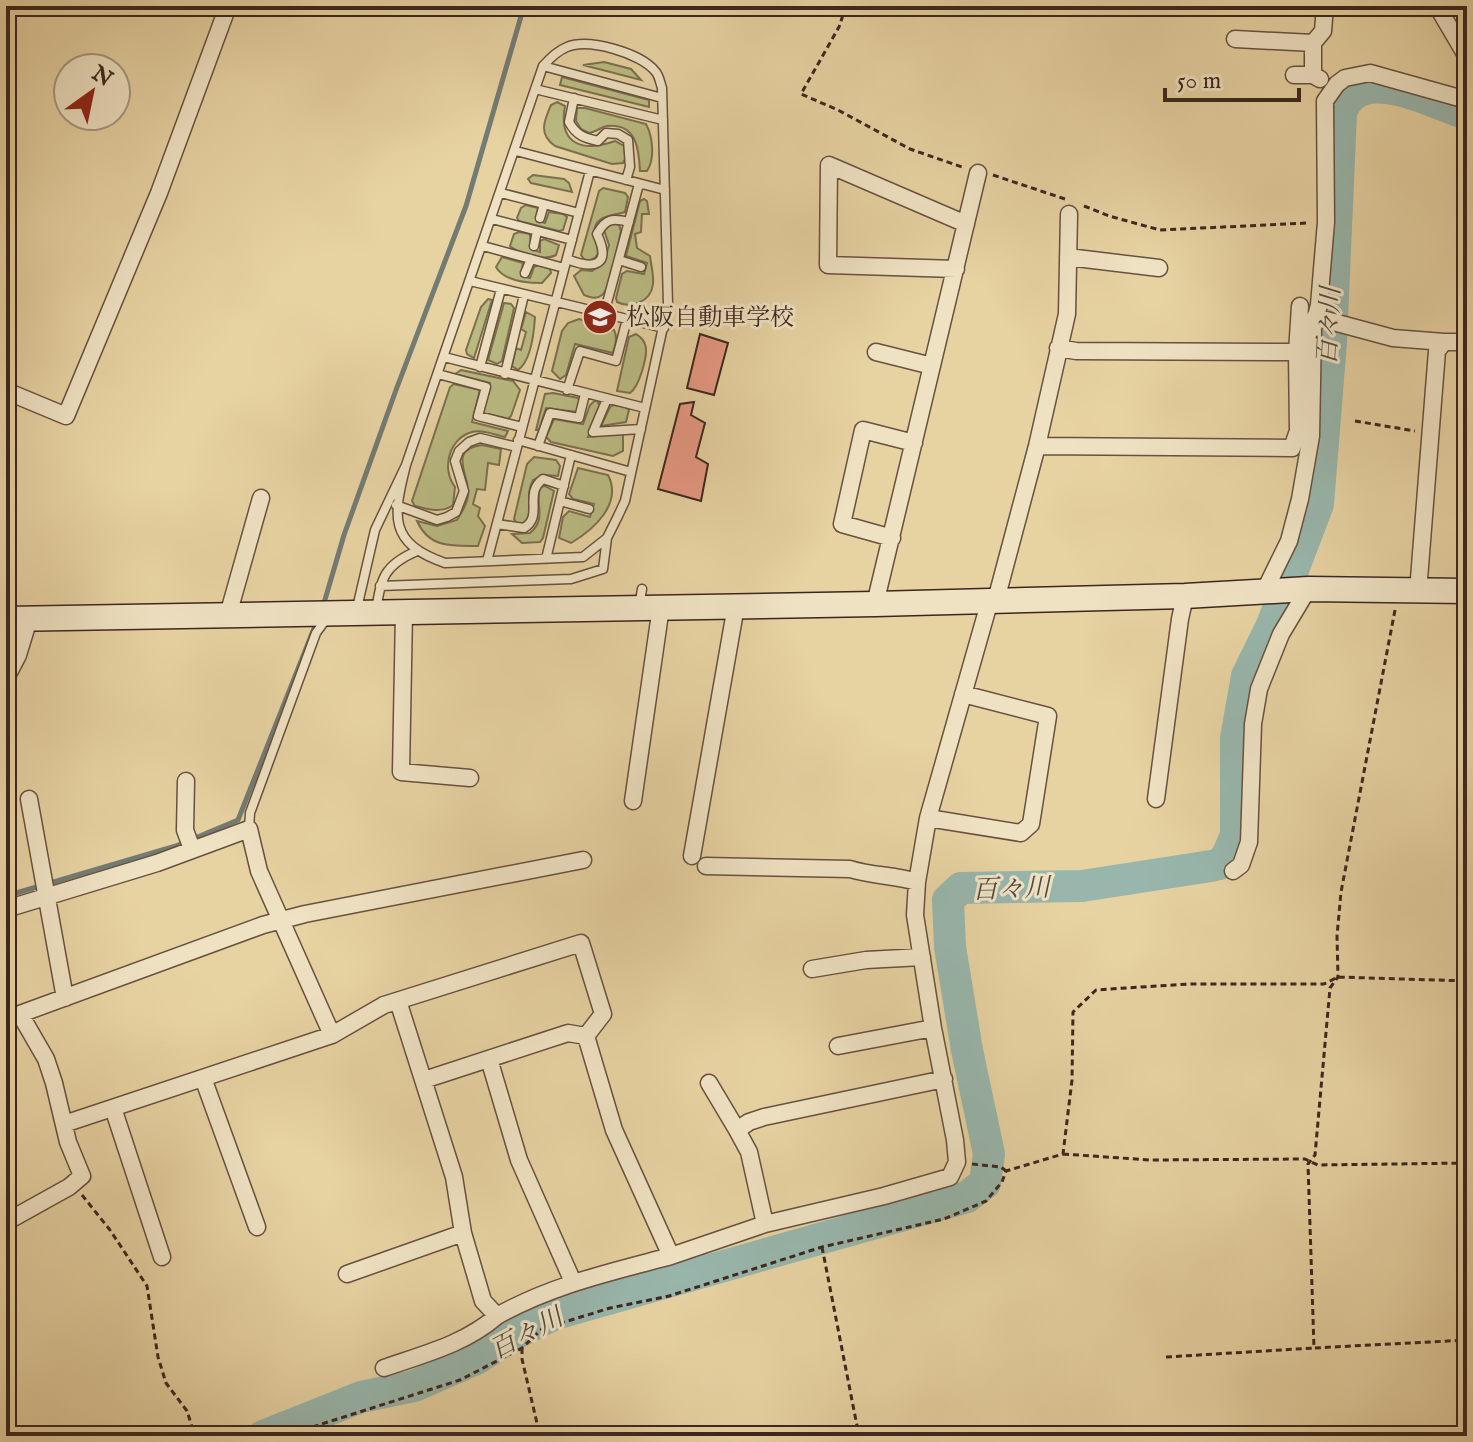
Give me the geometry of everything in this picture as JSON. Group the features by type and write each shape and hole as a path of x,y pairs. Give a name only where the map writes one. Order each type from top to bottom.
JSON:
{"street":[{"path":"6,391 66,416 159,193 228,6"},
{"path":"1313,75 1313,43 1323,31 1325,6"},
{"path":"1437,6 1467,57"},
{"path":"1235,39 1313,43"},
{"path":"1300,449 1318,318 1326,222 1325,101 1337,84 1358,73 1370,73 1466,99"},
{"path":"1294,75 1313,75 1337,84"},
{"path":"956,269 828,265 829,165 966,224"},
{"path":"875,604 978,173"},
{"path":"384,1368 460,1341 526,1300 573,1282 671,1256 765,1224 950,1177 957,1162 915,915 917,882 928,818 1037,446 1067,314 1073,206"},
{"path":"1068,257 1159,268"},
{"path":"1267,592 1289,541 1300,499 1297,352 1300,306"},
{"path":"1318,318 1393,338 1467,342"},
{"path":"1404,590 1419,579 1437,351 1444,342"},
{"path":"1058,348 1076,351 1297,352"},
{"path":"876,352 932,366"},
{"path":"892,538 842,524 863,430 914,443"},
{"path":"1037,446 1300,449"},
{"path":"228,615 261,498"},
{"path":"1233,871 1241,865 1249,842 1253,724 1259,689 1281,634 1308,589"},
{"path":"6,678 18,655 18,619 404,612 647,601 736,606 1185,596 1308,589 1467,591"},
{"path":"1156,799 1185,596"},
{"path":"633,801 647,601"},
{"path":"736,606 699,861 850,869 870,876 897,876 917,882"},
{"path":"404,612 401,772 470,778"},
{"path":"928,818 1021,833 1031,824 1048,716 963,694"},
{"path":"186,781 189,842"},
{"path":"29,799 65,998"},
{"path":"7,908 44,889 157,863 189,842 249,829 259,871 332,1035"},
{"path":"6,1221 34,1208 82,1176 68,1142 46,1059 20,1014 281,921 583,860"},
{"path":"64,1124 332,1035 384,1005 581,943 603,1014 586,1036"},
{"path":"812,969 866,960 922,957"},
{"path":"398,1001 454,1177 463,1233 483,1301 497,1316"},
{"path":"838,1046 933,1028"},
{"path":"424,1080 568,1033 586,1036"},
{"path":"586,1036 614,1130 671,1256"},
{"path":"489,1059 519,1160 573,1282"},
{"path":"203,1078 257,1227"},
{"path":"737,1130 764,1117 944,1079"},
{"path":"709,1083 749,1152 765,1224"},
{"path":"113,1108 162,1257"},
{"path":"347,1274 463,1233"}],"lane":[{"path":"380,586 571,579 603,569 607,538 625,501 668,304 663,120 657,73 631,54 587,44 569,46 551,56 543,66 406,465 396,505 399,524 407,542 417,551 445,563 583,557 607,538"},
{"path":"543,66 662,98"},
{"path":"535,89 663,120"},
{"path":"574,98 569,122 574,132 598,141 606,133 618,134 628,140 630,167 626,180"},
{"path":"516,151 665,190"},
{"path":"487,561 590,171"},
{"path":"604,314 639,184"},
{"path":"501,193 579,213"},
{"path":"540,218 544,204"},
{"path":"483,246 531,259 589,266 598,263 604,256 604,248 597,234 607,220 615,218 629,222"},
{"path":"492,219 572,240"},
{"path":"534,246 537,231"},
{"path":"525,273 531,259"},
{"path":"619,260 641,267"},
{"path":"470,281 664,328"},
{"path":"480,367 501,289"},
{"path":"505,374 524,295"},
{"path":"567,390 580,351 616,361 627,319"},
{"path":"444,357 645,408"},
{"path":"438,374 486,387 478,416 522,427"},
{"path":"538,446 550,413 579,418 585,394"},
{"path":"607,399 593,432 641,429"},
{"path":"396,505 437,520 456,512 464,491 455,461 459,451 480,438 538,446 631,472"},
{"path":"546,559 571,455"},
{"path":"366,613 375,530 406,465"},
{"path":"497,524 524,528 532,524 535,485 543,479 564,486"},
{"path":"560,501 589,509"},
{"path":"366,613 381,580 397,559 417,551"},
{"path":"249,829 250,813 316,633 329,613"}],"path":[{"path":"846,6 839,27 801,94 910,149 978,173 1008,179 1073,206 1160,230 1326,222"},
{"path":"1355,421 1430,433"},
{"path":"1314,1348 1308,1164 1315,1155 1330,988 1338,977 1337,936 1341,892 1395,609 1404,590"},
{"path":"1063,1154 1150,1160 1311,1160 1318,1165 1467,1163"},
{"path":"964,1163 1001,1167 1006,1171"},
{"path":"74,1183 147,1286 158,1357 166,1383 187,1411 195,1436"},
{"path":"822,1247 859,1436"},
{"path":"1166,1357 1467,1340"},
{"path":"522,1348 540,1436"}],"green space":[{"path":"604,62 631,69 641,80 583,65"},
{"path":"562,77 649,100 649,107 560,85"},
{"path":"557,102 565,106 565,129 569,137 575,142 592,146 615,141 624,146 627,155 623,163 612,164 555,146 544,132 551,105"},
{"path":"577,108 646,124 652,148 647,171 640,171 637,147 630,133 617,126 607,126 589,133 581,129 576,121"},
{"path":"533,175 564,179 572,192 531,183 528,179"},
{"path":"603,188 625,193 628,197 625,212 598,222 594,235 599,252 586,262 581,255 599,191"},
{"path":"644,199 649,214 642,214 641,232 635,234 637,248 650,256 653,284 640,302 622,304 616,298 622,274 627,271 644,274 647,263 626,256 640,201"},
{"path":"526,205 538,208 536,220 545,223 549,212 563,214 567,217 563,230 519,221 517,218 521,208"},
{"path":"613,222 619,225 621,231 614,265 605,291 600,297 593,298 584,295 574,276 581,270 592,271 604,263 609,245 604,230"},
{"path":"514,234 530,234 531,249 540,252 540,241 544,239 559,245 556,255 539,257 514,249 510,246"},
{"path":"502,257 523,263 521,276 530,278 534,267 539,265 550,268 551,273 542,283 516,280 496,267"},
{"path":"488,299 492,300 474,358 466,350 481,307"},
{"path":"504,303 514,308 502,361 497,364 488,360"},
{"path":"526,312 535,317 534,331 529,353 518,370 512,366 516,348 521,350 526,332 521,329"},
{"path":"579,319 614,330 613,353 575,344 566,375 560,379 552,371 562,331 568,323"},
{"path":"636,334 643,340 646,349 642,370 630,393 617,391 629,337"},
{"path":"461,370 513,381 520,390 511,416 508,419 483,413 490,383 455,374"},
{"path":"454,384 480,390 472,422 508,431 505,437 480,431 464,435 453,447 448,463 455,487 453,505 439,510 415,506 412,501 450,387"},
{"path":"545,394 578,398 577,412 546,408 539,430 536,430"},
{"path":"596,400 601,406 588,437 623,433 623,451 613,456 551,442 546,437 554,419 583,424 590,405"},
{"path":"613,405 629,410 626,422 601,426 610,407"},
{"path":"482,445 501,449 499,465 488,463 485,490 477,489 473,504 480,508 478,516 485,526 478,546 434,541 417,521 437,526 457,520 468,496 463,465 465,452"},
{"path":"534,457 556,460 560,466 558,476 545,475 533,480 529,491 528,521 517,524 514,519 527,464"},
{"path":"578,468 608,475 612,496 603,515 571,543 559,538 563,517 569,511 590,517 594,504 573,499 569,494"},
{"path":"540,487 554,491 543,538 540,542 522,543 512,534 530,533 535,528 539,517"}],"building":[{"path":"700,334 728,343 714,395 687,388"},
{"path":"694,402 691,415 705,423 696,457 708,464 701,501 658,489 680,404"}],"waterway":[{"path":"324,603 344,535 466,206 524,6"},
{"name":"百々川","path":"263,1436 361,1397 414,1386 478,1358 516,1333 555,1314 967,1197 985,1183 989,1154 950,947 948,900 961,888 1082,886 1211,866 1220,864 1227,856 1236,835 1236,738 1247,676 1272,625 1318,504 1331,342 1341,113 1350,98 1363,90 1379,88 1416,95 1467,114"},
{"path":"6,896 176,846 238,820 315,626"}],"place":[{"name":"松阪自動車学校","path":"600,317"}]}
